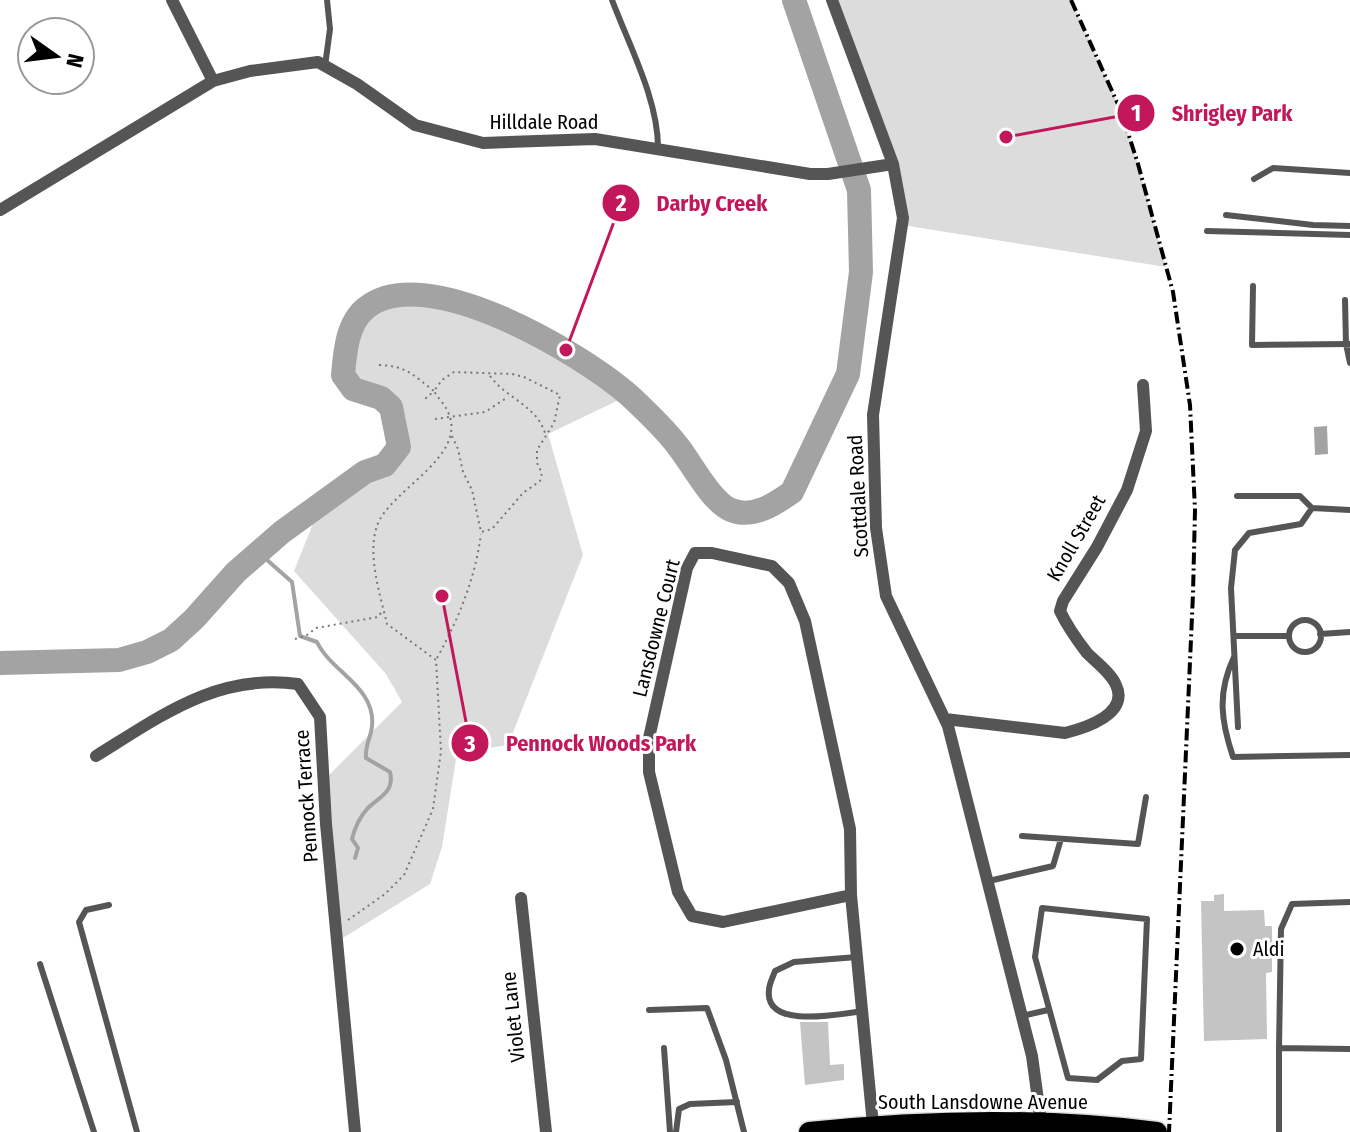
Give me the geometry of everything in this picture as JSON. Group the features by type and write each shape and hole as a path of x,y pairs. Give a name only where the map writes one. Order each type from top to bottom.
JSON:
{"main road":[{"name":"South Lansdowne Avenue","path":"811,1132 873,1125 956,1128 1041,1122 1154,1132"}],"street":[{"path":"172,0 213,81"},
{"name":"Scottdale Road","path":"832,0 903,218 873,415 876,528 886,596 945,719 1032,1056 1041,1122"},
{"name":"Hilldale Road","path":"0,210 213,81 264,69 318,62 357,84 415,125 483,143 595,139 810,174 887,165"},
{"name":"Knoll Street","path":"945,719 1065,733 1083,729 1106,717 1115,707 1119,694 1116,683 1085,650 1060,611 1127,490 1146,431 1143,385"},
{"name":"Lansdowne Court","path":"851,895 723,922 692,916 678,892 649,772 649,738 687,568 695,553 712,553 772,566 789,583 805,621 850,829 851,895 873,1125"},
{"name":"Pennock Terrace","path":"96,756 179,705 211,691 271,681 298,684 320,717 326,824 355,1132"},
{"name":"Violet Lane","path":"521,898 546,1132"}],"lane":[{"path":"325,66 330,29 327,0"},
{"path":"612,0 659,128 658,150"},
{"path":"1254,179 1273,168 1350,173"},
{"path":"1226,215 1350,226"},
{"path":"1207,231 1350,235"},
{"path":"1253,286 1252,345 1348,344"},
{"path":"1345,300 1350,363"},
{"path":"1237,496 1300,496 1312,508 1350,510"},
{"path":"1238,727 1231,588 1235,550 1249,533 1301,524 1312,508"},
{"path":"1302,620 1313,623 1320,634 1317,646 1307,652 1293,646 1289,636 1293,626 1302,620"},
{"path":"1320,634 1350,632"},
{"path":"1234,636 1289,636"},
{"path":"1235,657 1221,694 1233,757 1350,755"},
{"path":"1022,836 1138,844 1146,797"},
{"path":"989,881 1053,866 1061,839"},
{"path":"1279,1132 1281,929 1292,904 1350,902"},
{"path":"109,905 86,910 79,922 137,1132"},
{"path":"1042,908 1147,919 1141,1059 1122,1061 1097,1080 1068,1078 1048,1010 1035,957 1042,908"},
{"path":"857,957 794,962 775,971 768,991 771,1005 778,1012 790,1016 863,1011"},
{"path":"40,964 94,1132"},
{"path":"649,1010 707,1008 726,1060 744,1132"},
{"path":"1022,1016 1048,1010"},
{"path":"664,1048 673,1132"},
{"path":"1279,1048 1350,1049"},
{"path":"673,1132 679,1109 690,1104 737,1102"}],"path":[{"path":"336,927 385,894 404,875 433,809 441,751 436,660 466,598 477,562 481,532 472,490 451,434 449,413 434,391 411,372 401,367 379,365"},
{"path":"425,399 454,372 512,374 560,395 554,423 537,450 537,463 542,473 540,481 523,493 492,529 481,532"},
{"path":"489,375 499,388 540,417 546,435"},
{"path":"435,419 485,412 509,396"},
{"path":"387,624 373,547 377,524 441,454 451,434"},
{"path":"295,639 316,628 378,617 384,609"},
{"path":"378,617 436,660"}],"shaded area":[{"path":"832,0 1071,0 1121,111 1166,267 902,225 893,164"},
{"path":"410,293 470,306 509,319 563,348 629,395 548,434 583,555 508,745 457,753 442,847 430,884 338,941 324,780 402,702 386,674 294,571 320,506 365,472 385,465 399,447 391,407 381,398 353,389 343,375 348,341 358,318 378,303"},
{"path":"1327,426 1328,454 1315,455 1314,427"}],"building":[{"name":"Aldi","path":"1224,894 1224,911 1264,910 1265,926 1272,926 1272,972 1266,973 1267,1039 1204,1041 1201,901 1214,901 1214,895"},
{"path":"800,1022 828,1022 830,1065 844,1064 844,1080 805,1085"}],"waterway":[{"path":"0,663 119,660 147,652 171,640 236,572 282,532 365,472 385,465 399,447 391,407 381,398 353,389 343,375 348,338 355,322 366,308 392,296 426,295 463,304 503,318 578,358 630,396 677,445 716,499 731,510 755,511 792,492 848,374 861,272 859,190 794,0"},
{"path":"258,552 292,582 300,636 317,642 360,690 371,712 372,726 366,758 390,772 391,779 388,789 367,809 358,823 352,839 358,848 355,858"}],"railway":[{"path":"1071,0 1121,111 1138,164 1173,292 1190,405 1195,510 1193,594 1169,1132"}],"place":[{"name":"Shrigley Park","path":"1006,137"},
{"name":"Darby Creek","path":"566,350"},
{"name":"Pennock Woods Park","path":"442,596"},
{"name":"Aldi","path":"1237,949"}]}
